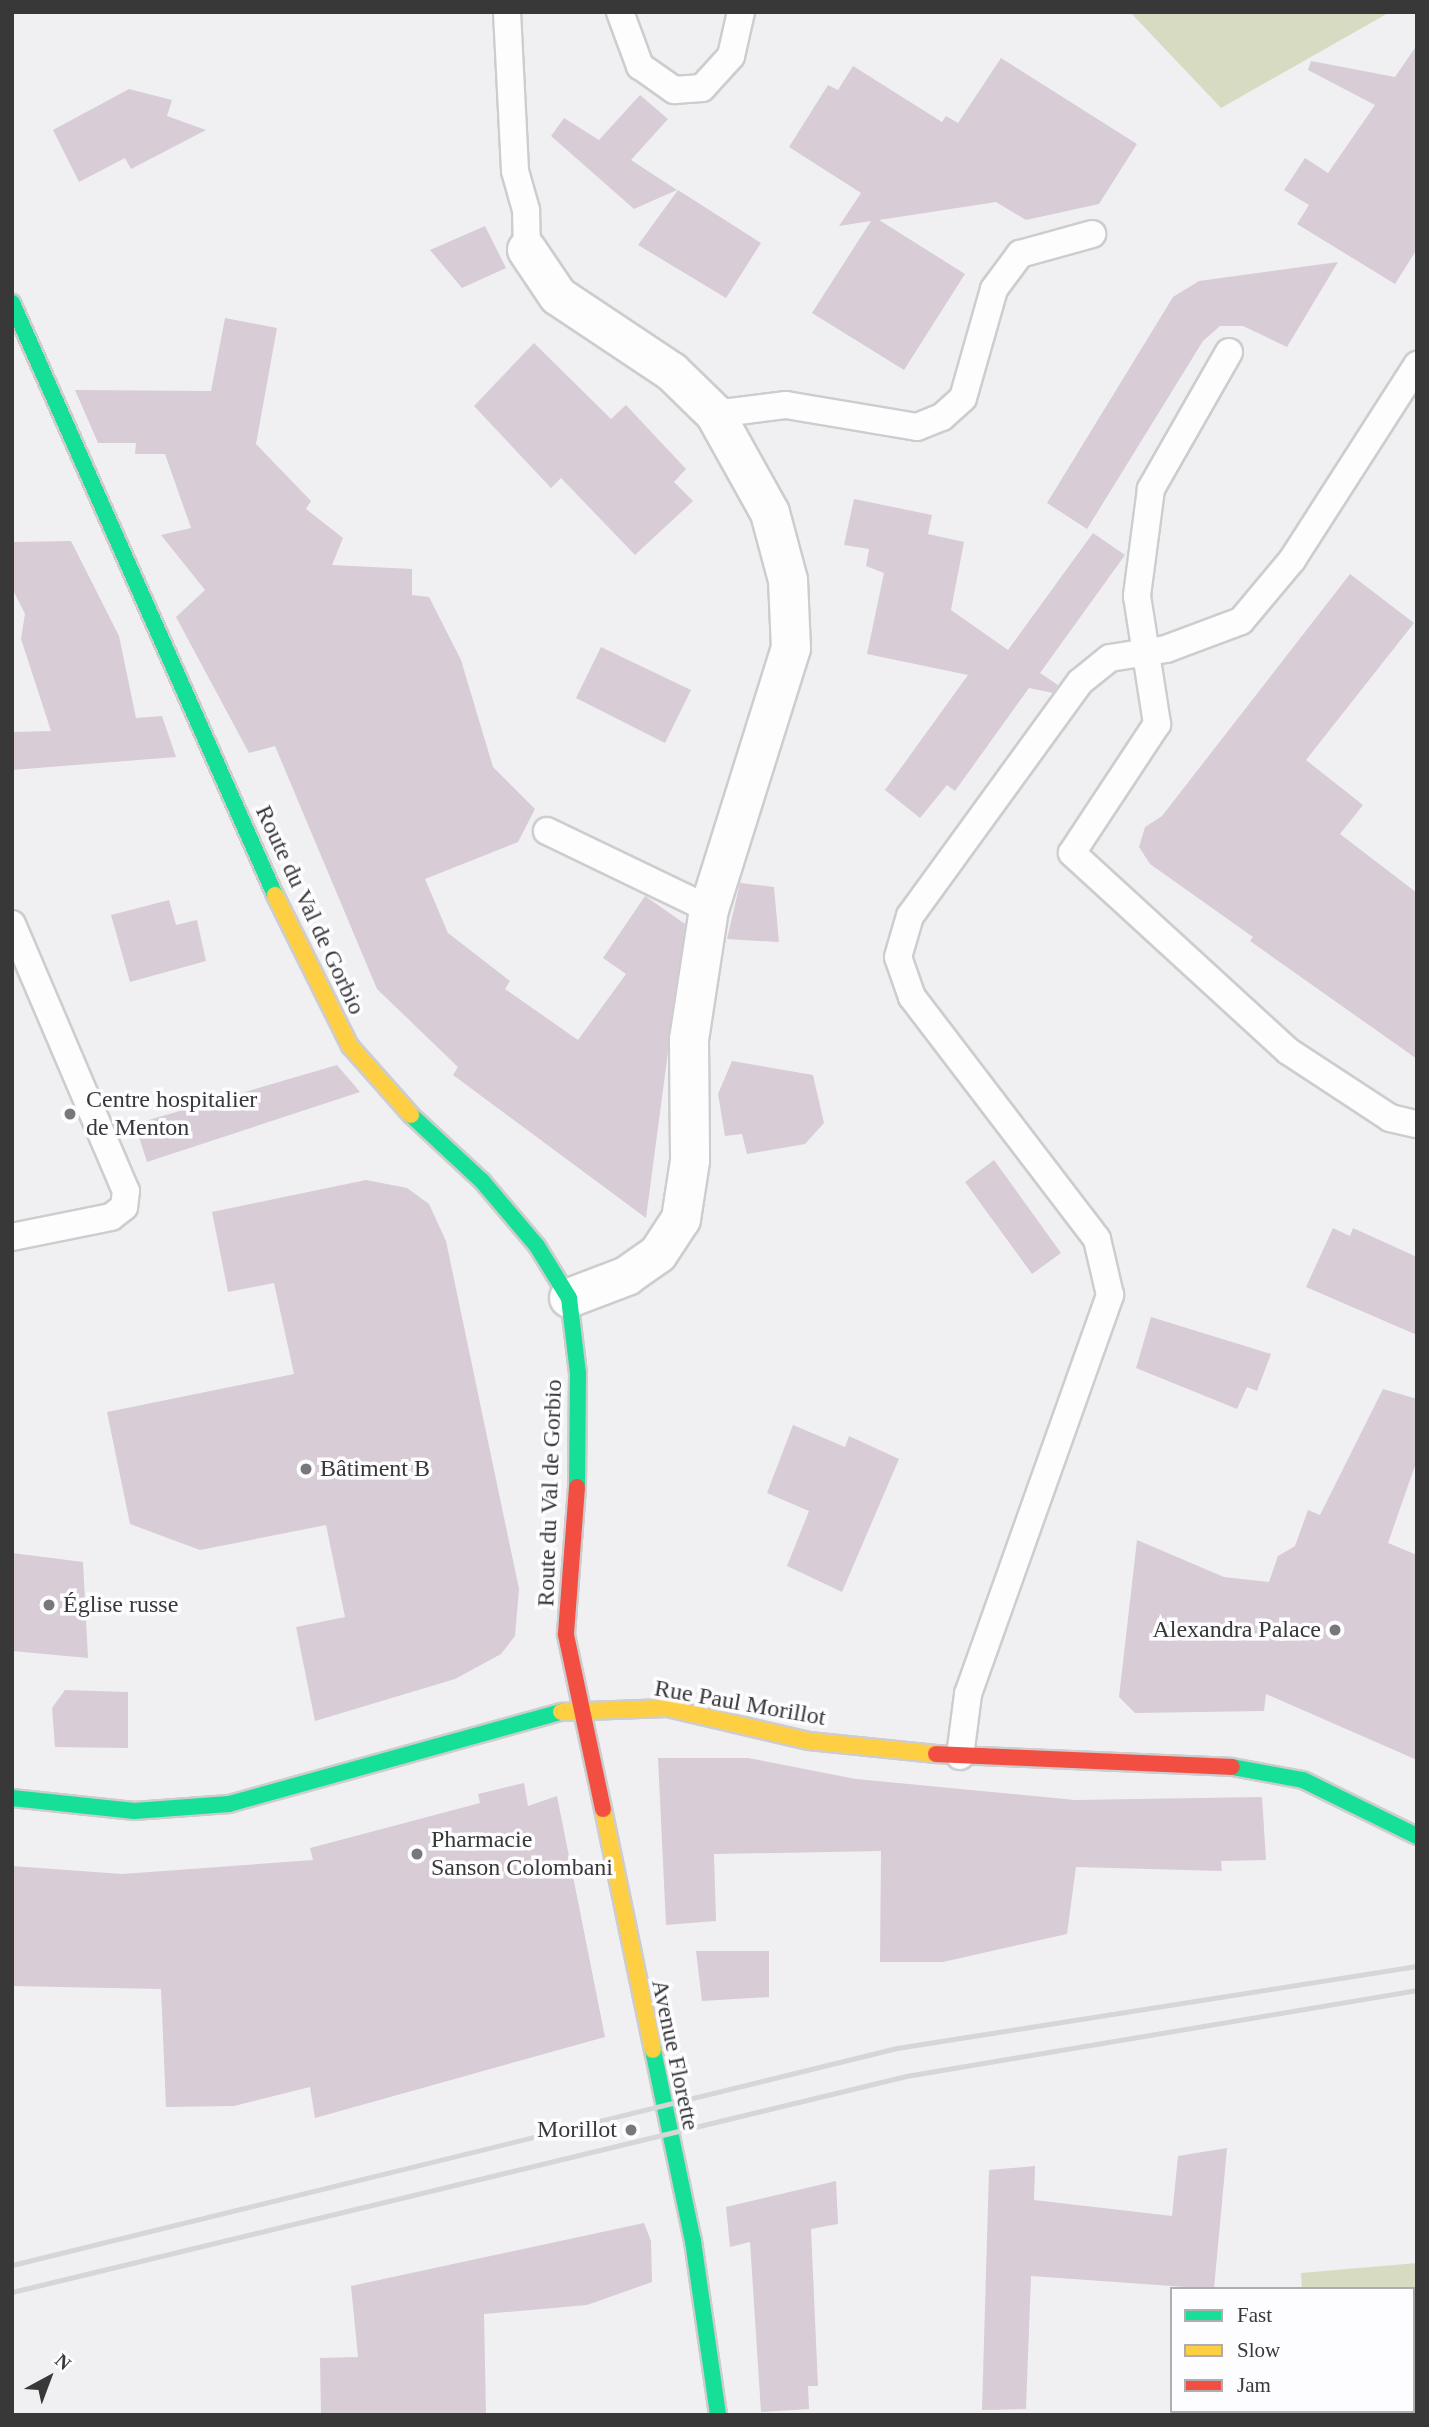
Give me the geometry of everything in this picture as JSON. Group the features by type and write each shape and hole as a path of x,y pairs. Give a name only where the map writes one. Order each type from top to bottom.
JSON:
{"street":[{"path":"527,250 558,296 673,372 715,414 770,513 788,580 791,648 709,909 689,1040 690,1161 681,1219 658,1254 627,1276 569,1298"},
{"name":"Route du Val de Gorbio","path":"12,303 305,963 350,1046 395,1100 482,1181 537,1246 569,1298 578,1373 578,1467 566,1635 577,1707"},
{"name":"Rue Paul Morillot","path":"12,1798 134,1811 229,1804 577,1707 667,1708 809,1741 960,1756 1250,1768 1303,1780 1417,1836"},
{"name":"Avenue Florette","path":"577,1707 692,2241 718,2415"}],"lane":[{"path":"507,12 514,171 526,210 527,250"},
{"path":"620,12 640,66 674,90 702,88 731,56 741,12"},
{"path":"715,414 786,405 917,426 943,417 963,398 995,289 1020,254 1092,234"},
{"path":"1229,352 1151,489 1137,596 1149,652 1157,724 1072,853 1288,1051 1390,1118 1417,1124"},
{"path":"960,1756 968,1694 1110,1295 1097,1239 912,997 898,957 910,916 1080,682 1110,658 1149,652 1241,621 1292,560 1417,365"},
{"path":"547,831 709,909"},
{"path":"12,925 126,1191 124,1207 111,1217 12,1237"}],"green space":[{"path":"1130,12 1390,12 1221,108"},
{"path":"1417,2263 1417,2415 1305,2415 1415,2413 1415,2287 1302,2287 1301,2273"}],"building":[{"path":"1417,45 1417,249 1395,284 1297,224 1309,205 1284,190 1305,158 1328,173 1375,105 1308,70 1311,61 1395,77"},
{"path":"1001,58 1137,144 1099,204 1026,220 996,202 879,220 965,274 904,370 812,313 871,221 839,226 861,193 789,147 828,85 838,90 853,66 942,122 946,116 958,123"},
{"path":"129,89 172,100 167,116 206,130 131,169 125,158 79,182 53,130"},
{"path":"640,95 668,119 631,160 677,190 634,209 551,136 564,118 599,140"},
{"path":"678,190 761,243 726,298 638,245"},
{"path":"485,226 506,268 462,288 430,250"},
{"path":"1338,262 1287,347 1243,326 1220,326 1203,341 1087,529 1047,503 1173,297 1199,281"},
{"path":"225,318 277,328 256,444 311,501 306,509 343,538 332,565 412,569 412,595 429,597 461,660 493,767 535,809 518,842 425,879 448,933 510,981 505,989 578,1040 626,974 603,958 645,896 685,924 646,1218 453,1075 458,1067 377,989 275,746 249,753 176,617 205,590 161,535 191,528 165,454 135,454 136,443 98,443 75,390 211,391"},
{"path":"534,343 611,419 626,405 686,469 674,482 693,501 635,555 561,478 551,488 474,406"},
{"path":"854,499 932,515 928,534 964,542 951,610 1008,650 1093,533 1125,555 1040,673 1058,685 1053,693 1029,688 955,791 947,785 920,818 885,790 968,675 867,654 884,573 866,566 869,549 844,545"},
{"path":"71,541 119,636 136,718 162,716 176,757 12,770 12,732 51,731 21,639 25,614 12,588 12,542"},
{"path":"1350,574 1414,623 1306,760 1363,805 1340,834 1417,893 1417,1059 1250,941 1253,937 1150,864 1139,847 1145,827 1162,816"},
{"path":"601,647 691,690 665,743 576,698"},
{"path":"740,883 774,887 779,942 727,939"},
{"path":"169,900 176,925 197,920 206,961 130,982 111,915"},
{"path":"732,1061 813,1075 824,1123 805,1144 747,1154 742,1134 725,1136 718,1094"},
{"path":"337,1065 360,1092 147,1162 135,1124"},
{"path":"994,1160 1061,1253 1032,1274 965,1182"},
{"name":"Bâtiment B","path":"366,1180 407,1188 429,1204 446,1241 519,1589 515,1636 501,1654 455,1679 315,1721 296,1627 345,1617 326,1525 200,1550 130,1524 107,1412 294,1374 274,1283 228,1292 212,1212"},
{"path":"1333,1228 1350,1236 1353,1228 1417,1257 1417,1335 1306,1287"},
{"path":"1151,1317 1271,1354 1257,1391 1247,1387 1237,1409 1136,1368"},
{"path":"1383,1389 1417,1399 1417,1460 1388,1543 1417,1555 1417,1760 1266,1694 1264,1711 1135,1713 1119,1697 1137,1540 1224,1577 1269,1582 1278,1556 1295,1546 1308,1510 1320,1515"},
{"path":"793,1425 845,1447 849,1436 899,1459 842,1592 787,1566 809,1511 767,1493"},
{"name":"Église russe","path":"12,1553 83,1562 88,1658 12,1651"},
{"path":"65,1690 128,1692 128,1748 55,1747 52,1708"},
{"path":"658,1758 748,1758 856,1779 1075,1800 1262,1797 1266,1860 1221,1861 1222,1871 1076,1867 1067,1934 943,1962 880,1962 881,1851 714,1854 716,1921 666,1925"},
{"path":"524,1783 528,1806 557,1796 605,2037 315,2118 310,2087 234,2106 166,2107 161,1989 12,1986 12,1866 122,1874 313,1860 310,1848 480,1803 478,1794"},
{"path":"696,1951 769,1951 769,1997 702,2001"},
{"path":"1227,2148 1214,2287 1031,2276 1026,2409 982,2410 989,2170 1035,2166 1034,2200 1172,2216 1178,2156"},
{"path":"836,2181 838,2224 811,2229 818,2386 808,2386 809,2409 761,2412 750,2242 730,2247 726,2207"},
{"path":"644,2223 651,2241 652,2282 587,2305 484,2314 486,2415 321,2415 320,2358 358,2357 351,2286"}],"railway":[{"path":"12,2265 897,2048 1417,1966"},
{"path":"12,2292 906,2076 1417,1990"}],"traffic: fast":[{"path":"12,303 275,895"},
{"path":"411,1115 482,1181 537,1246 569,1298 578,1373 577,1487"},
{"path":"12,1798 134,1811 229,1804 561,1712"},
{"path":"1232,1767 1303,1780 1417,1836"},
{"path":"653,2050 693,2241 718,2415"}],"traffic: slow":[{"path":"275,895 350,1046 411,1115"},
{"path":"561,1712 667,1708 809,1741 936,1754"},
{"path":"603,1809 653,2050"}],"traffic: jam":[{"path":"577,1487 566,1635 603,1809"},
{"path":"936,1754 1232,1767"}],"place":[{"name":"Centre hospitalier de Menton","path":"70,1114"},
{"name":"Bâtiment B","path":"306,1469"},
{"name":"Église russe","path":"49,1605"},
{"name":"Alexandra Palace","path":"1335,1630"},
{"name":"Pharmacie Sanson Colombani","path":"417,1854"},
{"name":"Morillot","path":"631,2130"}]}
